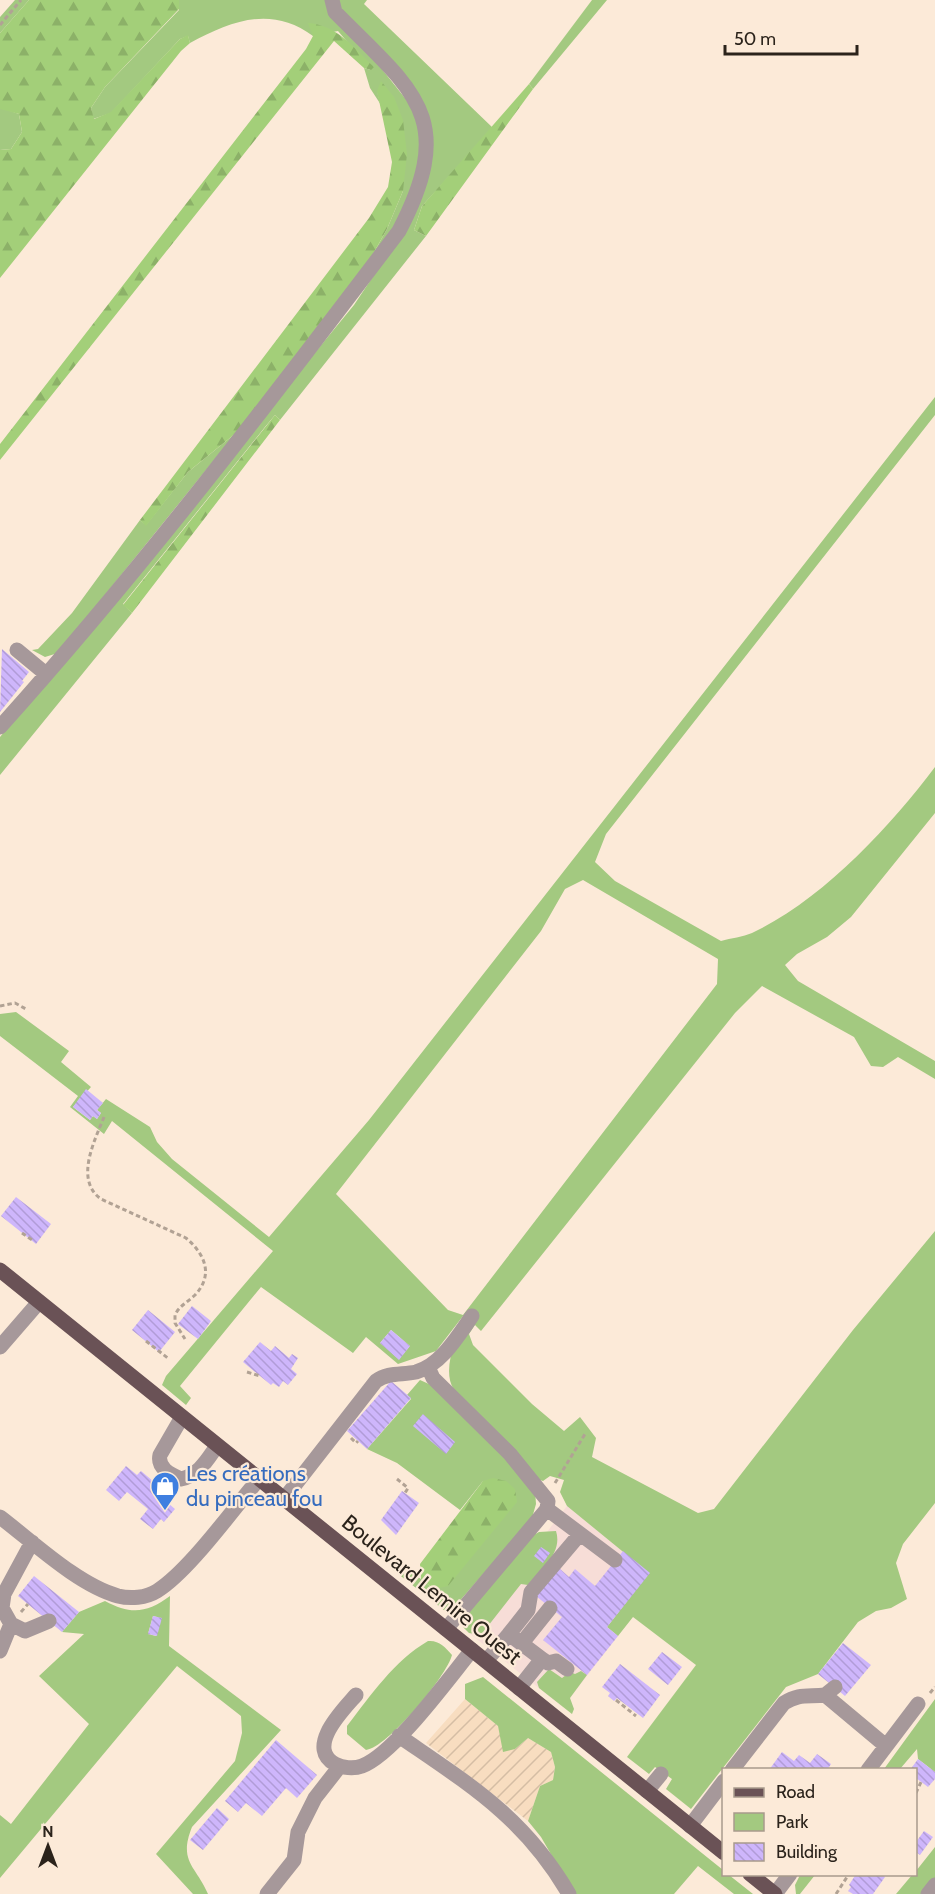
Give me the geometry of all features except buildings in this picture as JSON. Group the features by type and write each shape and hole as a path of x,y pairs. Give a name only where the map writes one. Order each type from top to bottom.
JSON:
{"main road":[{"name":"Boulevard Lemire Ouest","path":"0,1270 722,1852"},
{"path":"751,1876 775,1894"}],"lane":[{"path":"0,727 46,674 280,387 399,231 412,207 426,165 427,147 419,107 403,80 335,12 332,0"},
{"path":"17,651 46,674"},
{"path":"0,1347 39,1302"},
{"path":"284,1499 376,1382 388,1374 408,1373 428,1366 444,1353 472,1316"},
{"path":"428,1366 433,1378 510,1454 546,1503 580,1534 615,1560"},
{"path":"182,1417 160,1455 158,1461 162,1468 181,1479 189,1477 197,1473 217,1446"},
{"path":"0,1517 32,1542 100,1588 116,1596 143,1597 156,1592 172,1578 259,1479"},
{"path":"446,1629 546,1503"},
{"path":"515,1638 528,1610 531,1592 580,1534"},
{"path":"32,1542 4,1594 2,1608 11,1624 25,1631 49,1621"},
{"path":"486,1661 550,1608"},
{"path":"0,1651 11,1624"},
{"path":"515,1638 548,1663 556,1661 567,1669"},
{"path":"356,1695 334,1720 326,1740 328,1757 340,1766 362,1766 399,1736 472,1650"},
{"path":"519,1688 542,1659"},
{"path":"734,1768 784,1703 793,1697 807,1694 830,1691 886,1746"},
{"path":"870,1768 918,1704"},
{"path":"399,1736 495,1803 521,1828 549,1861 569,1894"},
{"path":"267,1894 291,1866 297,1832 315,1798 340,1766"},
{"path":"647,1791 661,1774"},
{"path":"690,1826 722,1782"},
{"path":"775,1894 788,1876"},
{"path":"928,1894 935,1885"}],"path":[{"path":"0,25 21,0"},
{"path":"0,1006 15,1003 26,1009"},
{"path":"99,1117 103,1118 91,1148 88,1168 94,1193 101,1199 186,1238 197,1247 205,1260 204,1283 175,1315 175,1323 184,1339"},
{"path":"22,1233 32,1240"},
{"path":"146,1341 169,1359"},
{"path":"247,1372 260,1376"},
{"path":"546,1503 585,1434"},
{"path":"397,1479 408,1488 405,1493"},
{"path":"616,1700 636,1716"},
{"path":"917,1789 921,1782"},
{"path":"836,1894 848,1876"}],"shaded area":[{"path":"567,1506 660,1581 563,1707 469,1633"},
{"path":"465,1699 498,1726 503,1741 515,1749 528,1738 551,1752 555,1767 553,1780 540,1786 528,1821 426,1743"}],"green space":[{"path":"15,0 29,0 0,33 0,17"},
{"path":"29,0 179,0 179,9 105,87 91,108 94,119 111,112 180,39 188,35 190,43 181,51 0,278 0,150 11,149 22,132 19,114 0,109 0,33"},
{"path":"179,0 327,0 416,112 423,147 405,211 363,272 387,229 403,191 380,104 370,88 364,68 371,70 338,31 313,36 297,26 266,19 236,23 190,43 188,36 180,39 111,113 93,119 91,108 105,87 179,10"},
{"path":"337,0 367,0 364,4 493,128 422,206 414,230 426,236 280,420 275,415 123,604 132,613 0,775 0,737 354,305 414,215 431,130 344,17"},
{"path":"592,0 607,0 533,89 529,84"},
{"path":"308,23 328,28 336,33 374,67 371,70 364,68 334,41 0,460 0,444 306,49 313,36"},
{"path":"381,81 394,97 403,120 407,154 403,191 387,229 363,272 236,433 188,472 146,526 140,520 369,218 388,187 392,162 377,91"},
{"path":"529,84 533,89 426,236 414,230 422,206"},
{"path":"0,109 19,114 22,132 11,149 0,150"},
{"path":"935,397 935,415 606,834 595,862 615,881 721,941 745,936 778,919 829,882 875,838 935,767 935,813 851,917 827,937 797,954 785,965 798,981 935,1061 935,1079 898,1057 883,1067 871,1066 854,1037 762,986 735,1013 481,1331 475,1325 469,1334 473,1345 532,1404 564,1431 580,1417 596,1438 592,1457 698,1513 714,1509 853,1330 935,1231 935,1503 903,1544 896,1563 907,1599 891,1608 876,1611 858,1622 818,1674 786,1687 691,1809 666,1789 672,1779 655,1767 649,1774 627,1757 696,1665 633,1617 618,1636 607,1627 649,1573 567,1506 560,1492 564,1480 550,1476 543,1481 540,1480 454,1390 450,1382 450,1363 463,1316 436,1351 398,1364 366,1337 353,1353 261,1287 180,1386 191,1398 186,1405 162,1385 166,1376 273,1251 112,1121 104,1134 70,1107 78,1096 0,1036 0,1014 16,1012 69,1051 61,1062 91,1087 73,1107 90,1120 93,1116 97,1119 101,1113 97,1110 106,1099 150,1127 157,1142 172,1159 269,1237 369,1120","holes":["583,880 718,959 717,984 463,1315 448,1310 336,1194 541,931 565,889","391,1330 410,1346 399,1359 380,1343"]},
{"path":"275,415 280,420 132,613 123,605"},
{"path":"236,433 58,653 45,657 32,650 38,649 72,613 140,520 146,525 188,472"},
{"path":"420,1380 440,1389 535,1490 536,1504 532,1518 450,1612 445,1611 392,1569 394,1564 400,1563 434,1589 483,1481 460,1510 397,1463 367,1449 411,1399 407,1395"},
{"path":"493,1478 506,1481 515,1489 517,1502 448,1586 434,1589 421,1579 420,1564 483,1481"},
{"path":"556,1531 556,1546 550,1560 528,1585 521,1584 481,1635 469,1633 463,1627 464,1616 530,1537 539,1532"},
{"path":"170,1596 169,1646 281,1730 192,1827 188,1839 188,1856 208,1894 193,1894 156,1854 235,1761 242,1733 241,1716 177,1666 0,1878 0,1815 11,1824 89,1724 39,1676 84,1634 62,1632 79,1612 105,1601 131,1610 146,1609","holes":["153,1616 161,1618 156,1636 148,1634"]},
{"path":"428,1641 439,1643 452,1655 448,1665 428,1694 401,1725 376,1746 366,1750 347,1734 347,1726 404,1658"},
{"path":"549,1669 562,1678 570,1672 575,1674 581,1671 587,1675 570,1698 574,1709 572,1714 539,1688 537,1682"},
{"path":"483,1677 722,1869 722,1876 730,1876 753,1894 734,1894 698,1866 674,1894 574,1894 541,1837 528,1821 540,1786 553,1780 555,1767 551,1752 528,1738 515,1749 503,1752 498,1726 465,1699 465,1684"},
{"path":"935,1699 935,1772 918,1759 917,1749 901,1768 885,1768"},
{"path":"935,1847 935,1878 922,1894 896,1894 911,1876 917,1876 917,1870"},
{"path":"800,1876 814,1876 800,1894 796,1894 795,1885"}],"place":[{"name":"Les créations du pinceau fou","path":"165,1512"}]}
